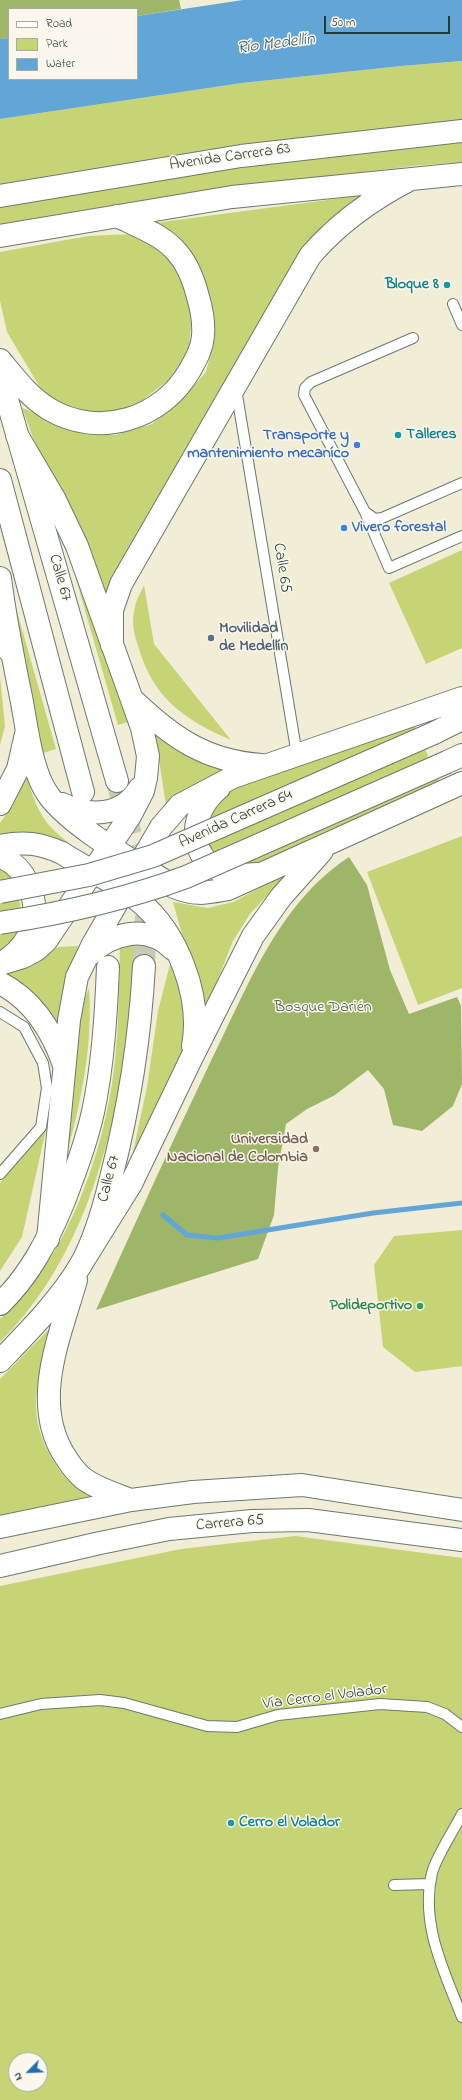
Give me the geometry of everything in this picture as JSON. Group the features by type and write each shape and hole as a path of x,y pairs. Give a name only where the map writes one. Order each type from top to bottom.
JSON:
{"main road":[{"name":"Avenida Carrera 63","path":"0,196 241,156 462,131"},
{"path":"0,236 232,197 462,174"},
{"path":"112,646 112,610 117,593 310,256 325,239 360,208 411,179"},
{"path":"0,360 35,399 49,409 81,422 115,423 132,419 148,412 167,398 185,379 199,354 203,337 202,314 196,287 187,268 174,249 154,234 117,216"},
{"name":"Calle 67","path":"0,375 117,781"},
{"path":"1,970 46,942 136,805 146,778 148,756 146,743 77,546 54,498 17,435"},
{"name":"Calle 67","path":"0,480 83,792"},
{"path":"0,578 6,648 40,779 49,796 73,819 110,846 174,887 187,893 199,895 228,889 267,873 462,783"},
{"path":"48,1239 55,1150 72,998 77,977 84,960 123,891 161,827 172,812 189,799 233,777 462,698"},
{"path":"131,699 168,731 205,752 233,762 268,765"},
{"name":"Avenida Carrera 64","path":"0,892 89,875 153,856 462,720"},
{"path":"0,804 18,769 27,727"},
{"name":"Avenida Carrera 64","path":"0,923 86,908 157,888 186,877 454,759"},
{"path":"233,777 212,794 200,809 195,827 197,843 202,855 209,864 221,871 235,875 267,873"},
{"path":"49,796 72,809 85,813 100,813 114,810 126,804 136,793 146,778"},
{"path":"0,846 24,842 38,844 62,853 123,891 151,912 183,965 194,1001 195,1038 191,1059"},
{"path":"131,1500 102,1489 84,1478 70,1466 55,1435 50,1419 48,1401 50,1378 80,1266 131,1184 191,1059 253,936 281,897 328,844"},
{"path":"0,857 15,865 22,872 27,880 34,909 32,926 26,941 1,970"},
{"path":"84,960 107,942 132,933 147,933 156,936 166,942 177,953"},
{"name":"Calle 67","path":"0,1361 37,1322 80,1266 97,1226 106,1197 128,1106 137,1050 144,966"},
{"name":"Calle 67","path":"0,1304 28,1271 48,1239 83,1151 93,1112 100,1070 108,967"},
{"path":"1,970 22,998 41,1018 58,1046 65,1068"},
{"path":"0,1527 131,1500 193,1492 302,1485 462,1510"},
{"name":"Carrera 65","path":"0,1566 169,1529 252,1520 308,1520 462,1540"}],"lane":[{"path":"453,304 462,325"},
{"path":"413,338 311,382 304,391 306,400 365,512 389,568 462,536"},
{"name":"Calle 65","path":"235,386 297,755"},
{"path":"365,512 375,519 382,518 462,483"},
{"path":"0,1012 24,1027 43,1063 47,1088 41,1127 0,1174"},
{"name":"Vía Cerro el Volador","path":"0,1714 41,1704 100,1700 124,1703 207,1726 221,1728 237,1727 278,1715 380,1704 427,1707 445,1714 462,1726"},
{"path":"462,1814 432,1872 428,1918 432,1935 462,2017"},
{"path":"394,1885 430,1884"}],"green space":[{"path":"0,0 179,0 181,9 138,16 138,8 8,8 8,38 0,39"},
{"path":"462,61 462,125 0,188 0,119 242,83"},
{"path":"462,141 462,162 413,166 168,196 0,225 0,204 179,174"},
{"path":"365,195 325,223 301,249 244,357 104,594 40,456 22,408 85,433 115,435 152,424 181,400 206,372 215,337 212,308 201,275 154,223"},
{"path":"132,234 165,254 185,285 192,320 188,354 172,377 143,400 116,412 90,412 62,404 41,389 7,332 0,301 0,252 88,236"},
{"path":"462,550 462,648 426,664 389,583"},
{"path":"72,565 128,722 118,725"},
{"path":"144,585 154,644 231,740 186,716 173,706 153,682 145,666 134,633 134,613 137,599"},
{"path":"14,601 56,749 43,753"},
{"path":"0,677 5,726 0,745"},
{"path":"414,724 441,785 249,868 213,855 206,843 205,819 230,788"},
{"path":"155,732 170,744 196,756 223,765 225,773 167,813"},
{"path":"24,770 35,802 44,819 68,842 40,838 0,838 0,823 14,803"},
{"path":"462,836 462,988 418,1005 367,872"},
{"name":"Bosque Darién","path":"349,857 367,885 390,970 409,1014 457,997 461,1006 462,1084 453,1106 422,1131 393,1125 384,1089 368,1070 335,1095 307,1109 286,1124 278,1168 274,1215 258,1259 96,1310 194,1095 266,951 283,924 302,899 324,876"},
{"path":"0,867 7,872 16,888 21,908 21,928 18,938 0,956"},
{"path":"288,873 250,914 233,941 204,1014 173,902 208,908 233,902"},
{"path":"136,942 127,1046 114,1116 93,1187 80,1221 64,1254 46,1285 25,1315 0,1342 0,1319 24,1294 45,1266 64,1234 80,1200 93,1165 103,1129 115,1060 120,944"},
{"path":"78,946 57,1035 3,973 17,970 38,962 58,947"},
{"path":"170,964 181,987 186,1030 183,1050 130,1166 147,1087 158,1011"},
{"path":"89,988 89,1031 84,1075 81,1096 65,1160 80,1019 83,1003"},
{"path":"47,1125 22,1237 0,1271 0,1183"},
{"name":"Polideportivo","path":"462,1230 462,1366 415,1372 383,1347 374,1265 394,1236"},
{"path":"53,1325 39,1375 36,1406 38,1422 42,1438 58,1468 71,1483 90,1496 0,1517 0,1379"},
{"name":"Cerro el Volador","path":"295,1536 462,1558 462,2100 0,2100 0,1586 181,1549"}],"water":[{"name":"Río Medellín","path":"243,0 462,0 462,61 242,83 0,119 0,39 8,38 8,80 138,80 138,16"}],"waterway":[{"path":"163,1215 187,1235 218,1238 373,1213 462,1203"}],"tunnel":[{"path":"117,781 142,877"},
{"path":"144,966 146,916"}],"place":[{"name":"Bloque 8","path":"447,285"},
{"name":"Talleres","path":"398,435"},
{"name":"Transporte y mantenimiento mecaníco","path":"357,445"},
{"name":"Vivero forestal","path":"344,528"},
{"name":"Movilidad de Medellín","path":"211,638"},
{"name":"Universidad Nacional de Colombia","path":"316,1149"},
{"name":"Polideportivo","path":"420,1306"},
{"name":"Cerro el Volador","path":"231,1823"}]}
